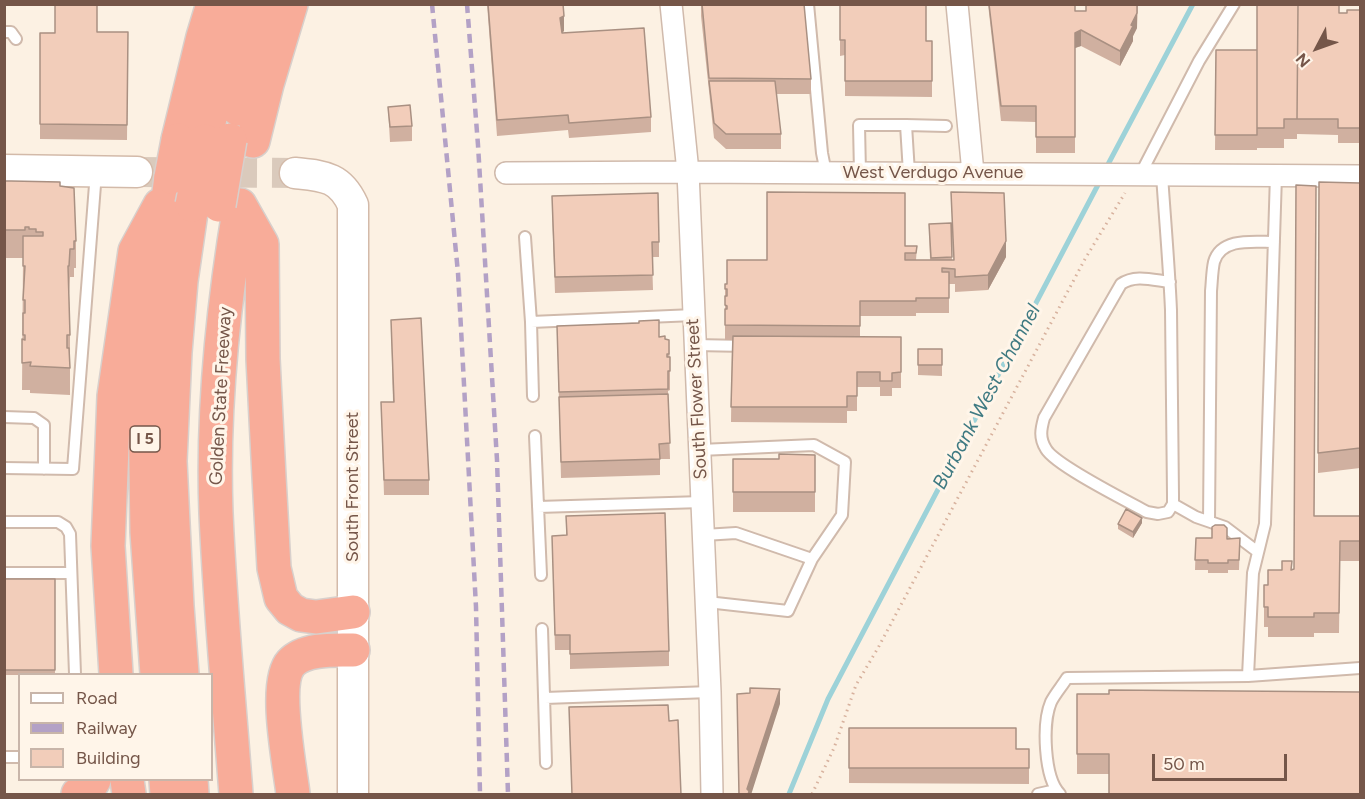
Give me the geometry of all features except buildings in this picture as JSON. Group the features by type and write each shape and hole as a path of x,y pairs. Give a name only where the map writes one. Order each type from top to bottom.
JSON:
{"highway":[{"name":"Golden State Freeway","path":"213,4 203,37 217,140 191,203 223,329 217,413 216,512 236,795"},
{"path":"217,140 215,95 242,4"},
{"path":"217,140 249,61 266,4"},
{"name":"Golden State Freeway","path":"157,673 147,532 145,403 149,344 191,203 217,140 267,84 291,4"},
{"path":"191,203 262,244 266,406 274,568 281,598 290,609 301,615 316,616 353,612"},
{"path":"116,673 108,546 114,396 135,250 191,203"},
{"path":"182,673 170,461 178,317 191,203"},
{"path":"293,795 282,701 284,676 291,663 305,654 353,650"},
{"path":"78,795 93,781"}],"main road":[{"path":"4,170 137,172"},
{"name":"South Front Street","path":"295,173 328,177 348,194 353,205 353,795"}],"street":[{"name":"South Flower Street","path":"671,4 688,172 704,535 712,795"},
{"path":"957,4 973,173"},
{"name":"West Verdugo Avenue","path":"506,173 1360,176"}],"lane":[{"path":"808,4 822,153 826,173"},
{"path":"1130,175 1234,4"},
{"path":"4,32 11,32 16,39"},
{"path":"906,124 909,174"},
{"path":"860,173 860,125 946,126"},
{"path":"4,468 73,469 96,172"},
{"path":"1162,175 1170,282 1173,504 1168,512 1158,514 1147,512 1053,458 1041,439 1044,418 1121,284 1136,278 1170,282"},
{"path":"1248,676 1253,573 1265,524 1276,175"},
{"path":"525,237 533,396"},
{"path":"1209,521 1214,263 1217,255 1234,242 1274,242"},
{"path":"531,322 693,315"},
{"path":"695,345 760,346"},
{"path":"4,417 34,418 44,425 44,469"},
{"path":"535,436 540,575"},
{"path":"700,450 814,445 845,462 842,515 812,559 788,611 706,602"},
{"path":"538,507 702,502"},
{"path":"1173,504 1196,517 1225,527 1258,552"},
{"path":"4,522 58,522 66,526 70,534 75,673"},
{"path":"704,535 736,533 812,559"},
{"path":"4,573 71,573"},
{"path":"542,629 546,763"},
{"path":"1038,795 1058,792 1049,777 1046,736 1051,702 1067,678 1248,676 1360,668"},
{"path":"545,698 710,692"}],"path":[{"path":"812,795 834,748 864,669 878,648 1085,259 1123,197"}],"waterway":[{"name":"Burbank West Channel","path":"1105,170 1193,4"},
{"name":"Burbank West Channel","path":"789,794 828,699 1100,181"}],"tunnel":[{"path":"137,172 295,173"}],"railway":[{"path":"432,4 458,273 476,607 480,794"},
{"path":"467,4 497,460 508,794"}]}
